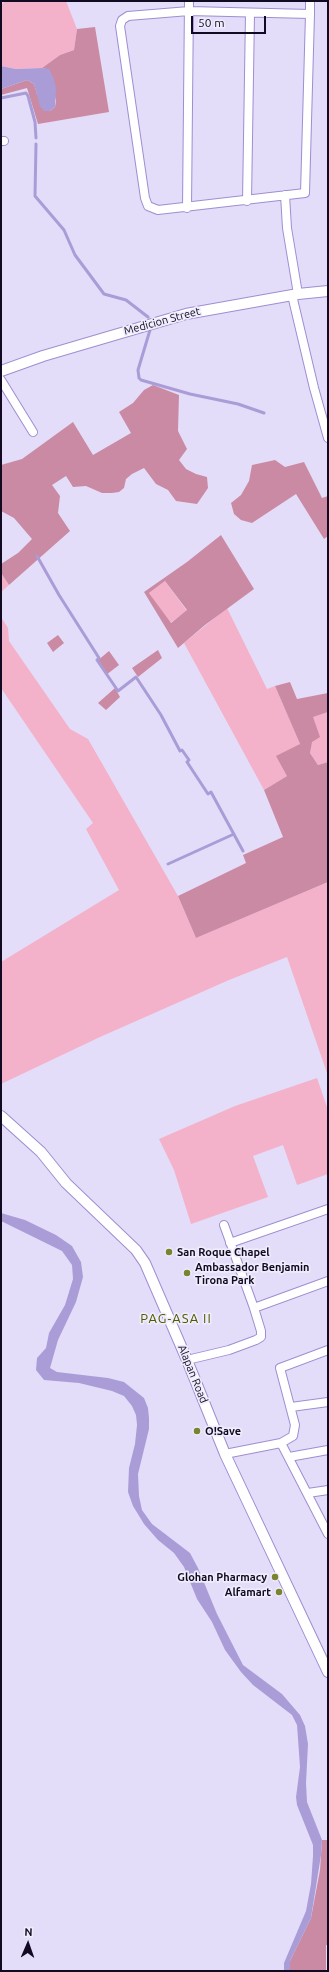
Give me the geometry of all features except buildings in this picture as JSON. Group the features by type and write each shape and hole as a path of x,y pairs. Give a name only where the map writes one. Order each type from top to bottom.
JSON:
{"street":[{"path":"187,208 189,1"},
{"path":"310,1 310,14 305,192 247,201 154,210 146,203 120,26 122,20 128,16 189,11 310,14"},
{"path":"247,201 250,13"},
{"path":"284,196 295,295 314,388 328,438"},
{"name":"Medicion Street","path":"1,371 165,319 217,308 328,291"},
{"path":"1,380 33,432"},
{"name":"Alapan Road","path":"1,1116 41,1152 66,1183 136,1250 154,1283 188,1360 225,1454 328,1672"},
{"path":"230,1243 328,1209"},
{"path":"188,1360 229,1350 256,1340 261,1336 261,1331 254,1308 224,1225"},
{"path":"254,1308 328,1281"},
{"path":"225,1454 281,1443 289,1440 295,1431 291,1407 280,1368 328,1350"},
{"path":"291,1407 328,1402"},
{"path":"281,1443 325,1522 328,1534"},
{"path":"289,1457 328,1450"},
{"path":"308,1493 328,1490"}],"shaded area":[{"path":"5,1 66,1 77,29 74,50 60,55 42,68 16,69 1,66 1,5"},
{"path":"95,27 109,112 38,124 27,88 1,95 1,89 27,80 34,84 37,94 50,111 55,107 56,101 49,70 42,68 60,55 74,50 77,29"},
{"path":"1,66 16,69 49,69 56,88 55,107 50,111 44,111 40,106 34,84 27,80 1,89"},
{"path":"153,385 179,395 178,431 187,449 179,460 186,469 207,477 208,488 197,504 176,501 168,490 156,484 144,468 126,479 124,488 119,492 112,493 102,493 86,486 73,487 66,476 52,485 60,496 58,513 70,531 9,585 1,573 1,564 18,553 32,539 14,518 1,511 1,465 22,459 73,422 93,455 131,433 119,412 133,403 144,390"},
{"path":"275,460 285,467 304,462 322,498 328,496 328,536 324,539 296,494 252,523 241,520 234,514 231,503 241,495 249,481 252,465"},
{"path":"221,535 254,589 205,625 178,648 144,592 187,562","holes":["165,581 187,610 171,623 149,593"]},
{"path":"1,573 9,585 1,592"},
{"path":"165,581 187,611 170,623 149,593"},
{"path":"227,608 267,689 275,686 300,744 287,776 264,790 184,643"},
{"path":"1,617 8,628 9,641 70,729 88,739 178,896 196,938 328,882 328,1076 287,957 229,980 100,1037 1,1084 1,962 119,890 86,829 93,823 1,688"},
{"path":"58,635 64,643 53,652 47,643"},
{"path":"158,650 162,658 138,677 132,668"},
{"path":"109,651 119,665 106,675 97,661"},
{"path":"290,682 297,699 328,693 328,712 313,717 320,737 312,742 310,753 318,765 328,762 328,882 196,938 178,896 246,863 243,855 283,837 264,790 287,776 276,756 300,744 275,686"},
{"path":"115,688 120,697 106,710 98,703"},
{"path":"328,712 328,762 318,765 310,753 312,717"},
{"path":"317,1078 328,1110 328,1174 297,1185 283,1145 253,1156 268,1197 191,1224 174,1170 159,1139 235,1106"},
{"path":"1,1213 25,1220 56,1235 72,1246 81,1262 83,1277 76,1302 58,1340 50,1368 57,1372 108,1378 124,1382 144,1398 148,1408 149,1429 138,1474 139,1496 142,1510 152,1524 190,1553 198,1568 217,1614 243,1665 282,1694 300,1715 305,1726 308,1744 306,1783 307,1802 322,1840 311,1918 290,1961 290,1971 284,1971 284,1963 306,1911 311,1884 313,1856 313,1845 297,1805 296,1797 300,1767 297,1725 292,1715 253,1685 241,1672 225,1650 212,1622 197,1599 184,1567 174,1553 158,1540 144,1524 133,1506 128,1492 129,1468 135,1444 137,1425 136,1415 132,1406 124,1396 112,1391 79,1383 44,1380 36,1370 37,1358 46,1348 49,1333 65,1305 73,1279 72,1265 62,1251 1,1221"},
{"path":"322,1840 328,1840 328,1945 326,1945 326,1971 290,1971 290,1961 311,1918 320,1870"}],"waterway":[{"path":"1,98 26,93 35,122 36,138"},
{"path":"36,144 35,196 64,230 75,255 104,294 126,300 148,317"},
{"path":"150,330 138,370 139,378 141,380 190,394 238,404 264,413"},
{"path":"37,556 59,595 99,658 97,660 118,691 136,677 161,715 180,751 182,750 189,760 187,762 208,794 211,792 243,851"},
{"path":"168,864 234,834"}],"place":[{"name":"San Roque Chapel","path":"169,1252"},
{"name":"Ambassador Benjamin Tirona Park","path":"187,1273"},
{"name":"O!Save","path":"197,1431"},
{"name":"Glohan Pharmacy","path":"275,1577"},
{"name":"Alfamart","path":"279,1592"}],"district":[{"name":"PAG-ASA II","path":"176,1319"}]}
